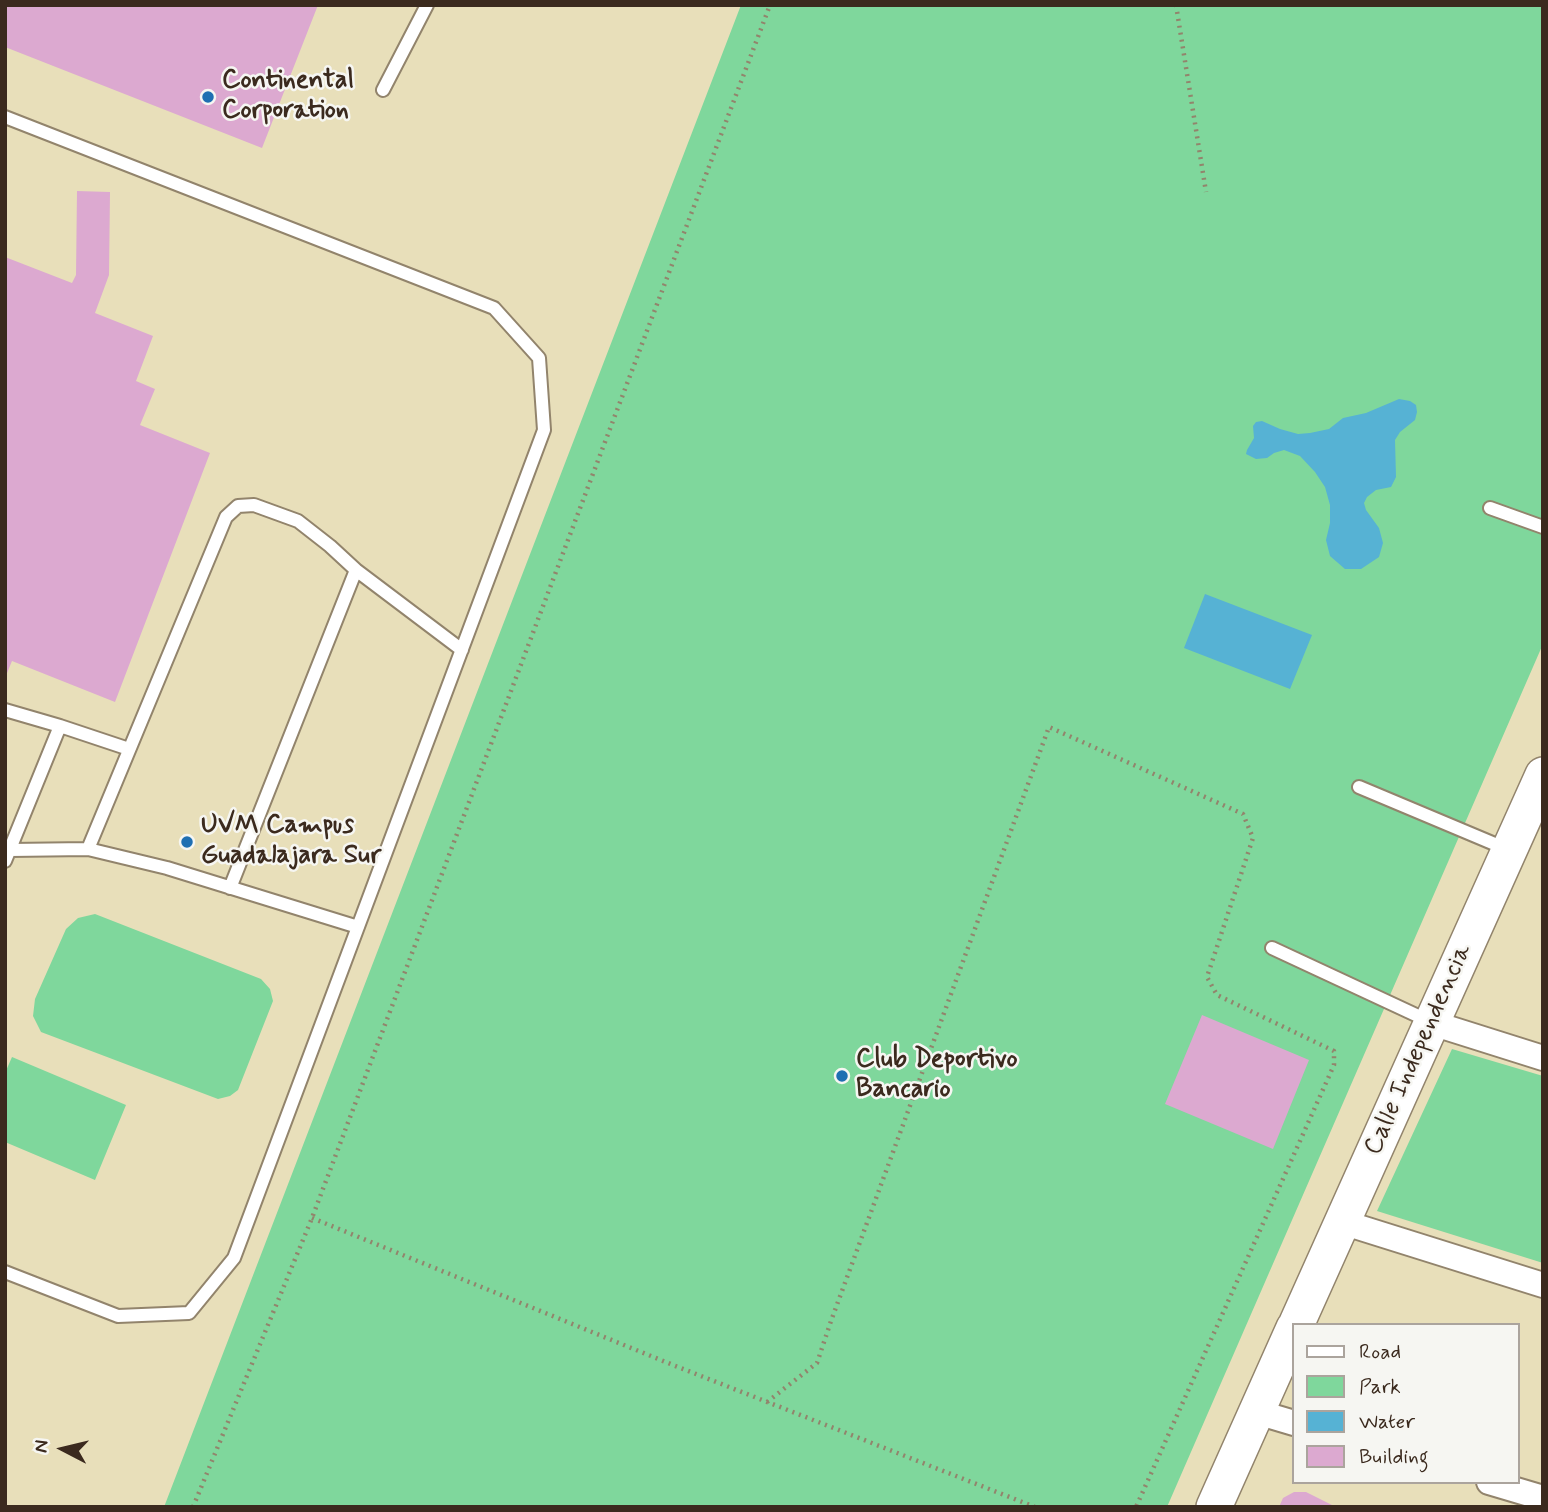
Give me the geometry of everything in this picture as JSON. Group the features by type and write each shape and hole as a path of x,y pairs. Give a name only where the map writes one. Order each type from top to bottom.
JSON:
{"street":[{"name":"Calle Independencia","path":"1297,1323 1543,775"},
{"path":"1432,1023 1543,1058"},
{"path":"1342,1222 1543,1285"},
{"name":"Calle Independencia","path":"1214,1507 1292,1334"},
{"path":"1257,1412 1292,1422"},
{"path":"1496,1484 1543,1498"}],"lane":[{"path":"383,90 427,5"},
{"path":"5,117 494,308 539,358 544,430 234,1258 189,1313 118,1316 5,1272"},
{"path":"88,849 226,517 237,506 254,505 298,521 330,545 356,570 462,650"},
{"path":"1490,508 1543,527"},
{"path":"230,888 356,570"},
{"path":"5,710 129,749"},
{"path":"60,726 7,856 88,849 167,868 358,928"},
{"path":"1359,787 1509,850"},
{"path":"1272,948 1432,1023"}],"path":[{"path":"193,1507 312,1218 770,5"},
{"path":"1176,5 1206,192"},
{"path":"767,1402 817,1363 1049,727 1243,814 1253,838 1207,976 1217,995 1334,1051 1334,1065 1136,1507"},
{"path":"312,1218 1035,1507"}],"green space":[{"name":"Club Deportivo Bancario","path":"741,5 1543,5 1543,644 1167,1507 164,1507"},
{"path":"95,914 261,979 270,989 273,1001 238,1090 230,1096 218,1099 41,1032 33,1016 35,999 66,929 78,918"},
{"path":"1452,1049 1543,1076 1543,1263 1377,1211"},
{"path":"12,1057 126,1105 95,1180 5,1142 5,1073"}],"water":[{"path":"1399,399 1416,405 1417,412 1415,420 1400,432 1395,440 1396,477 1391,487 1376,490 1364,503 1379,528 1383,543 1379,557 1361,569 1345,569 1330,556 1326,540 1330,505 1325,487 1300,456 1284,450 1267,458 1256,459 1246,454 1254,438 1253,426 1262,421 1298,434 1310,433 1329,429 1343,418 1366,413"},
{"path":"1205,594 1312,635 1290,689 1184,648"}],"building":[{"name":"Continental Corporation","path":"5,5 318,5 262,148 5,47"},
{"path":"77,191 110,192 109,275 95,313 153,336 136,381 155,389 140,425 210,453 115,702 12,661 5,678 5,257 72,283 76,275"},
{"path":"1202,1015 1309,1060 1273,1149 1165,1104"},
{"path":"1294,1492 1306,1492 1336,1507 1279,1507 1283,1498"}],"place":[{"name":"Continental Corporation","path":"208,97"},
{"name":"UVM Campus Guadalajara Sur","path":"187,842"},
{"name":"Club Deportivo Bancario","path":"842,1076"}]}
